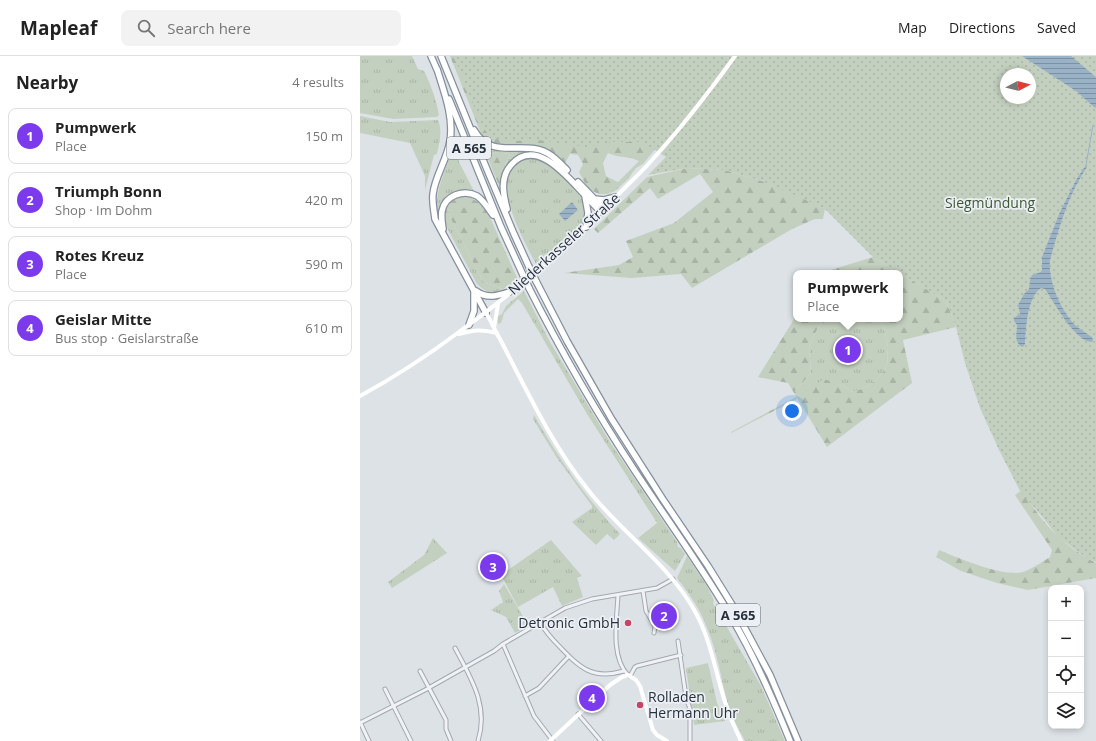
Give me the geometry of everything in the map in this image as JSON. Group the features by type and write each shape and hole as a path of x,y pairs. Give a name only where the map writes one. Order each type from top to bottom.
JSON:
{"highway":[{"name":"A 565","path":"431,56 501,227 529,288 554,336 584,389 635,471 701,569 727,611 763,679 790,741"},
{"name":"A 565","path":"441,56 514,234 567,341 611,418 734,608 770,675 798,741"},
{"path":"437,69 449,110 451,130 447,157 433,193 435,219 486,312"},
{"path":"464,112 477,135 490,145 499,148 536,149 554,157 594,199 603,211"},
{"path":"514,234 503,195 503,183 510,165 521,157 535,156 550,161 562,170 585,196 603,211"},
{"path":"444,233 442,219 443,207 449,198 462,193 471,194 486,204 501,227"},
{"path":"585,196 588,213 586,227"},
{"path":"594,199 604,200 616,197"},
{"path":"474,290 480,294 494,297 512,291"},
{"path":"469,325 474,311 474,290"}],"main road":[{"name":"Niederkasseler Straße","path":"360,396 414,365 498,304 548,262 603,211 656,156 701,102 735,56"},
{"path":"494,328 498,304"},
{"path":"486,312 547,427 573,470 606,511 673,579 693,608 703,627 726,705 741,741"},
{"path":"454,335 482,329 497,333"},
{"path":"552,740 610,685 622,677 629,676 636,680 640,686 653,730 657,735 667,741"}],"street":[{"path":"369,741 360,722 430,688 565,608 579,602 657,588 673,579"},
{"path":"643,591 646,611 655,626 654,633"},
{"path":"618,594 616,640 624,670 629,676 635,667 681,655"},
{"path":"540,622 551,638 582,668 590,672 608,673 624,670"},
{"path":"678,641 686,697 690,709 690,741"},
{"path":"503,644 534,716 552,740"},
{"path":"455,648 476,686 480,704 481,722 478,741"},
{"path":"525,696 539,688 569,656"},
{"path":"420,671 446,720 446,729 451,741"},
{"path":"385,689 411,741"},
{"path":"578,714 601,741"}],"green space":[{"path":"360,56 412,56 418,69 424,71 427,76 439,115 437,117 393,119 360,113"},
{"path":"450,56 457,56 666,136 643,164 636,168 628,179 615,191 608,194 599,194 588,189 579,172 583,164 578,155 570,154 564,165 548,152 515,146 499,145 489,142 482,136","holes":["608,153 616,156 631,158 639,161 618,182 606,176 603,163"]},
{"name":"Siegmündung","path":"454,56 1045,56 1096,96 1096,562 1088,559 1058,537 1020,491 980,408 965,363 956,327 946,301 903,275 903,270 895,270 873,257 825,209 762,181 725,170 687,168 648,175 666,157 642,142 613,142 585,147 538,140 513,141 492,138 483,128"},
{"path":"1050,56 1096,56 1096,91"},
{"path":"360,116 390,122 438,120 440,128 440,141 437,154 434,155 425,190 425,176 410,143 360,133"},
{"path":"453,140 459,162 475,193 454,194 438,216 438,193 441,180 450,157"},
{"path":"479,141 499,150 534,153 518,156 505,168 510,154 494,152 488,159"},
{"path":"494,152 510,154 501,176 500,188 488,159"},
{"path":"536,158 547,162 568,181 583,198 586,210 584,223 537,266 515,221 509,203 507,186 509,171 518,162"},
{"path":"687,168 725,170 762,181 814,201 825,209 823,219 815,219 792,229 692,288 681,274 632,278 564,273 619,265 633,257 626,241 674,223 713,192 700,174 658,199 650,188 598,233 594,229 647,177"},
{"path":"467,196 478,202 488,213 518,280 503,289 483,282 450,217 447,205 455,198"},
{"path":"447,205 450,217 483,282 503,289 495,292 489,292 477,284 446,226 445,211"},
{"path":"873,257 895,270 831,270"},
{"path":"903,275 946,301 956,327 903,340 912,383 827,447 788,383 758,377 793,321 822,322 809,345 811,373 795,391 798,396 824,379 839,384 853,392 867,387 878,378 887,367 888,347 884,327 881,322 903,322"},
{"path":"524,291 550,342 610,442 677,542 678,547 681,548 685,554 675,571 638,538 657,523 587,414 522,303 518,299 504,313 501,323 498,324 497,317 502,314 506,306"},
{"path":"822,322 881,322 884,327 888,347 887,367 878,378 867,387 853,392 839,384 798,396 795,391 811,373 809,345"},
{"path":"796,397 797,399 731,433 731,432"},
{"path":"534,415 574,478 620,534 614,540 607,534 596,545 572,522 592,508 592,506 557,458 533,419"},
{"path":"1022,490 1045,523 1063,541 1096,563 1096,578 1056,585 1048,585 1048,586 1028,590 997,583 961,571 936,557 939,550 993,570 1015,573 1026,571 1050,557 1052,550 1015,495"},
{"path":"433,538 447,553 392,588 388,582 424,555"},
{"path":"551,540 582,576 577,578 583,597 562,606 553,587 518,607 501,575"},
{"path":"687,556 707,586 714,600 713,603 761,686 785,741 745,741 729,708 714,647 704,621 686,589 677,578"},
{"path":"504,584 528,625 515,633 506,617 491,610 503,602 499,591"},
{"path":"708,663 717,703 725,721 694,725 686,668"}],"water":[{"path":"1022,56 1071,56 1096,77 1096,107 1095,108 1076,91"},
{"path":"1086,165 1087,167 1069,200 1050,260 1050,268 1056,294 1064,310 1074,324 1092,337 1093,340 1092,342 1085,340 1072,329 1045,289 1041,288 1036,293 1030,306 1025,344 1023,347 1020,346 1016,338 1017,325 1014,321 1014,318 1020,314 1018,305 1024,294 1029,289 1032,275 1041,272 1042,257 1060,212 1076,180"},
{"path":"572,202 578,210 565,221 559,214"}],"waterway":[{"path":"1086,165 1093,125"}],"place":[{"name":"Pumpwerk","path":"848,350"},
{"name":"Rotes Kreuz","path":"493,567"},
{"name":"Triumph Bonn","path":"664,616"},
{"name":"Detronic GmbH","path":"628,623"},
{"name":"Geislar Mitte","path":"592,698"},
{"name":"Rolladen Hermann Uhr","path":"640,705"}]}
